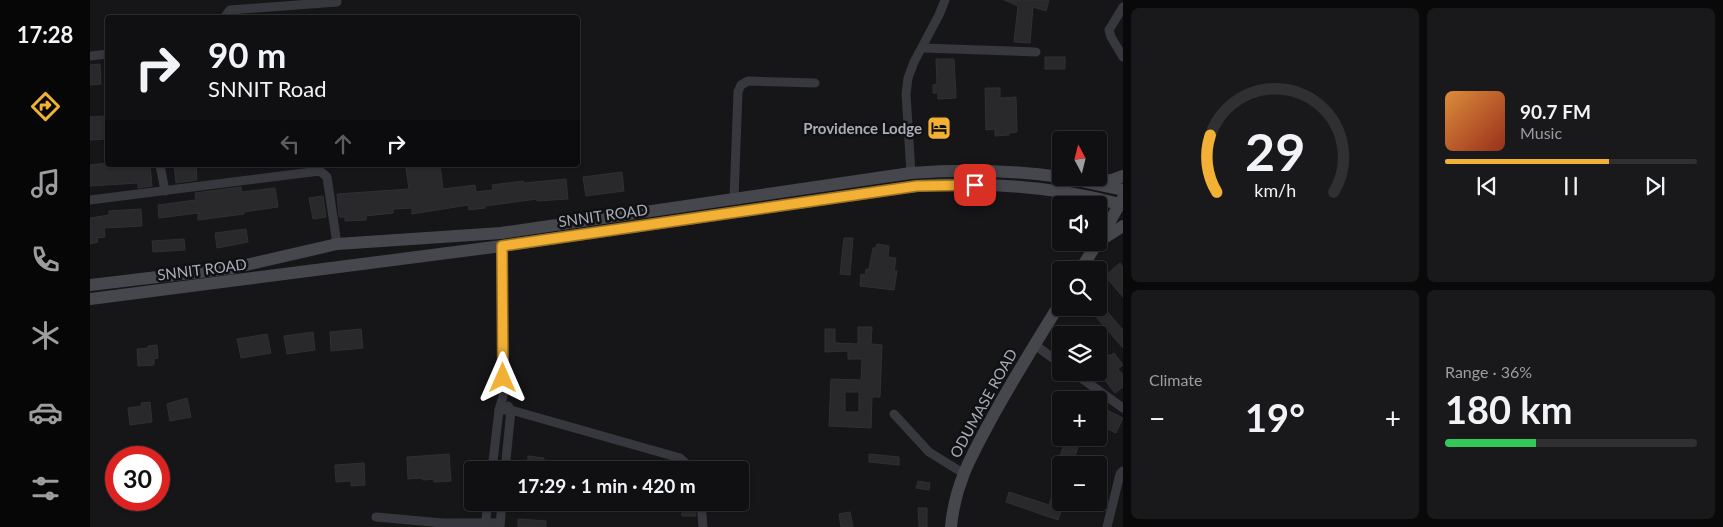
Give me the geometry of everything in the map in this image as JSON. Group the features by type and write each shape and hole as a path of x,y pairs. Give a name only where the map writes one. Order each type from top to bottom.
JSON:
{"street":[{"path":"911,173 906,94 908,78 945,0"},
{"path":"226,15 230,10 337,2"},
{"path":"1123,7 1109,30 1123,57"},
{"path":"923,48 1036,52"},
{"path":"90,56 105,54"},
{"path":"734,198 738,92 741,85 748,82 815,83"},
{"path":"160,167 165,191"},
{"path":"90,200 165,191 305,169 320,171 327,178 337,244"},
{"name":"SNNIT ROAD","path":"90,285 234,268 337,244 501,233 911,173 938,170 1014,171 1052,176"},
{"path":"1108,180 1123,176"},
{"name":"SNNIT ROAD","path":"90,299 502,246 917,186 1013,186 1122,202"},
{"path":"1106,186 1123,190"},
{"path":"1070,193 1074,196"},
{"path":"1107,227 1122,202"},
{"path":"686,205 688,219"},
{"path":"660,209 662,223"},
{"path":"1107,236 1123,226"},
{"path":"493,461 499,410 503,396 502,246"},
{"path":"234,268 236,281"},
{"path":"213,270 215,284"},
{"name":"ODUMASE ROAD","path":"950,527 956,492 963,473 1012,382 1053,316"},
{"path":"1035,345 1052,357"},
{"path":"1086,381 1123,408"},
{"path":"503,396 510,410 506,461"},
{"path":"499,410 510,410 680,458 684,461"},
{"path":"894,414 930,452 963,473"},
{"path":"1107,527 1120,474 1123,471"},
{"path":"485,525 487,511"},
{"path":"376,517 443,523 500,525 501,511"},
{"path":"701,511 703,527"}],"building":[{"path":"1004,0 1049,0 1046,11 1033,7 1030,43 1014,42 1018,6"},
{"path":"1045,57 1065,57 1065,69 1045,69"},
{"path":"936,59 954,59 956,98 938,99 938,93 933,93 933,85 937,84"},
{"path":"100,64 101,84 90,85 90,65"},
{"path":"985,88 1000,88 1000,98 1016,97 1017,132 1009,133 1009,135 995,136 995,129 986,130"},
{"path":"105,116 105,139 90,140 90,117"},
{"path":"105,163 105,167 150,167 152,186 138,188 138,183 90,186 90,165"},
{"path":"174,167 196,167 197,180 176,183"},
{"path":"440,167 443,189 475,185 476,192 493,190 492,185 566,179 568,199 537,201 537,199 469,210 468,205 412,214 412,208 393,209 393,213 366,216 366,220 345,221 345,217 339,217 337,194 409,189 406,168"},
{"path":"622,172 624,191 586,196 583,177"},
{"path":"241,187 242,192 275,188 278,207 198,220 198,213 159,218 158,205 196,200 195,193"},
{"path":"323,196 326,217 313,219 309,198"},
{"path":"141,209 142,226 104,228 105,237 97,238 98,242 90,244 90,218 109,215 109,211"},
{"path":"246,229 248,242 217,248 215,233"},
{"path":"844,238 853,238 850,275 840,274"},
{"path":"184,239 185,250 153,252 152,241"},
{"path":"877,244 889,246 888,257 896,258 894,271 897,271 894,290 860,286 861,274 865,275 866,269 869,269 873,248 876,248"},
{"path":"1120,263 1123,267 1123,297 1107,278 1107,274"},
{"path":"1107,311 1123,330 1123,348 1107,330 1107,326 1104,326 1096,317 1107,316"},
{"path":"858,327 872,327 871,344 882,345 880,397 872,397 871,428 829,426 831,379 861,380 862,359 848,359 848,351 825,352 825,329 835,329 835,343 858,344","holes":["845,392 859,392 859,412 845,412"]},
{"path":"361,329 363,348 331,351 330,332"},
{"path":"313,332 315,350 287,354 284,336"},
{"path":"267,334 271,353 241,358 237,339"},
{"path":"157,345 158,358 154,359 154,365 138,366 137,349"},
{"path":"1114,353 1123,365 1118,369 1123,375 1123,387 1115,393 1105,381 1107,381 1107,354 1109,356"},
{"path":"187,398 191,417 170,421 167,404"},
{"path":"150,402 152,422 130,425 128,408 142,406 141,403"},
{"path":"1107,410 1123,418 1116,433 1108,429 1107,431"},
{"path":"1063,446 1078,446 1075,456 1060,456"},
{"path":"449,454 451,481 434,482 434,479 408,479 407,457"},
{"path":"869,454 899,457 899,465 869,462"},
{"path":"528,456 544,458 544,461 528,461"},
{"path":"364,463 365,485 351,486 351,481 336,482 335,465"},
{"path":"918,481 930,483 929,490 916,488"},
{"path":"1009,492 1049,505 1052,495 1052,511 1061,511 1058,520 1006,502"},
{"path":"918,508 927,508 927,527 919,527"},
{"path":"682,511 695,511 696,516 682,516"},
{"path":"850,512 853,527 841,527 839,514"},
{"path":"518,519 546,521 546,527 518,527"}],"place":[{"name":"Providence Lodge","path":"939,128"}],"route":[{"path":"503,378 502,246 917,186 975,185"}]}
